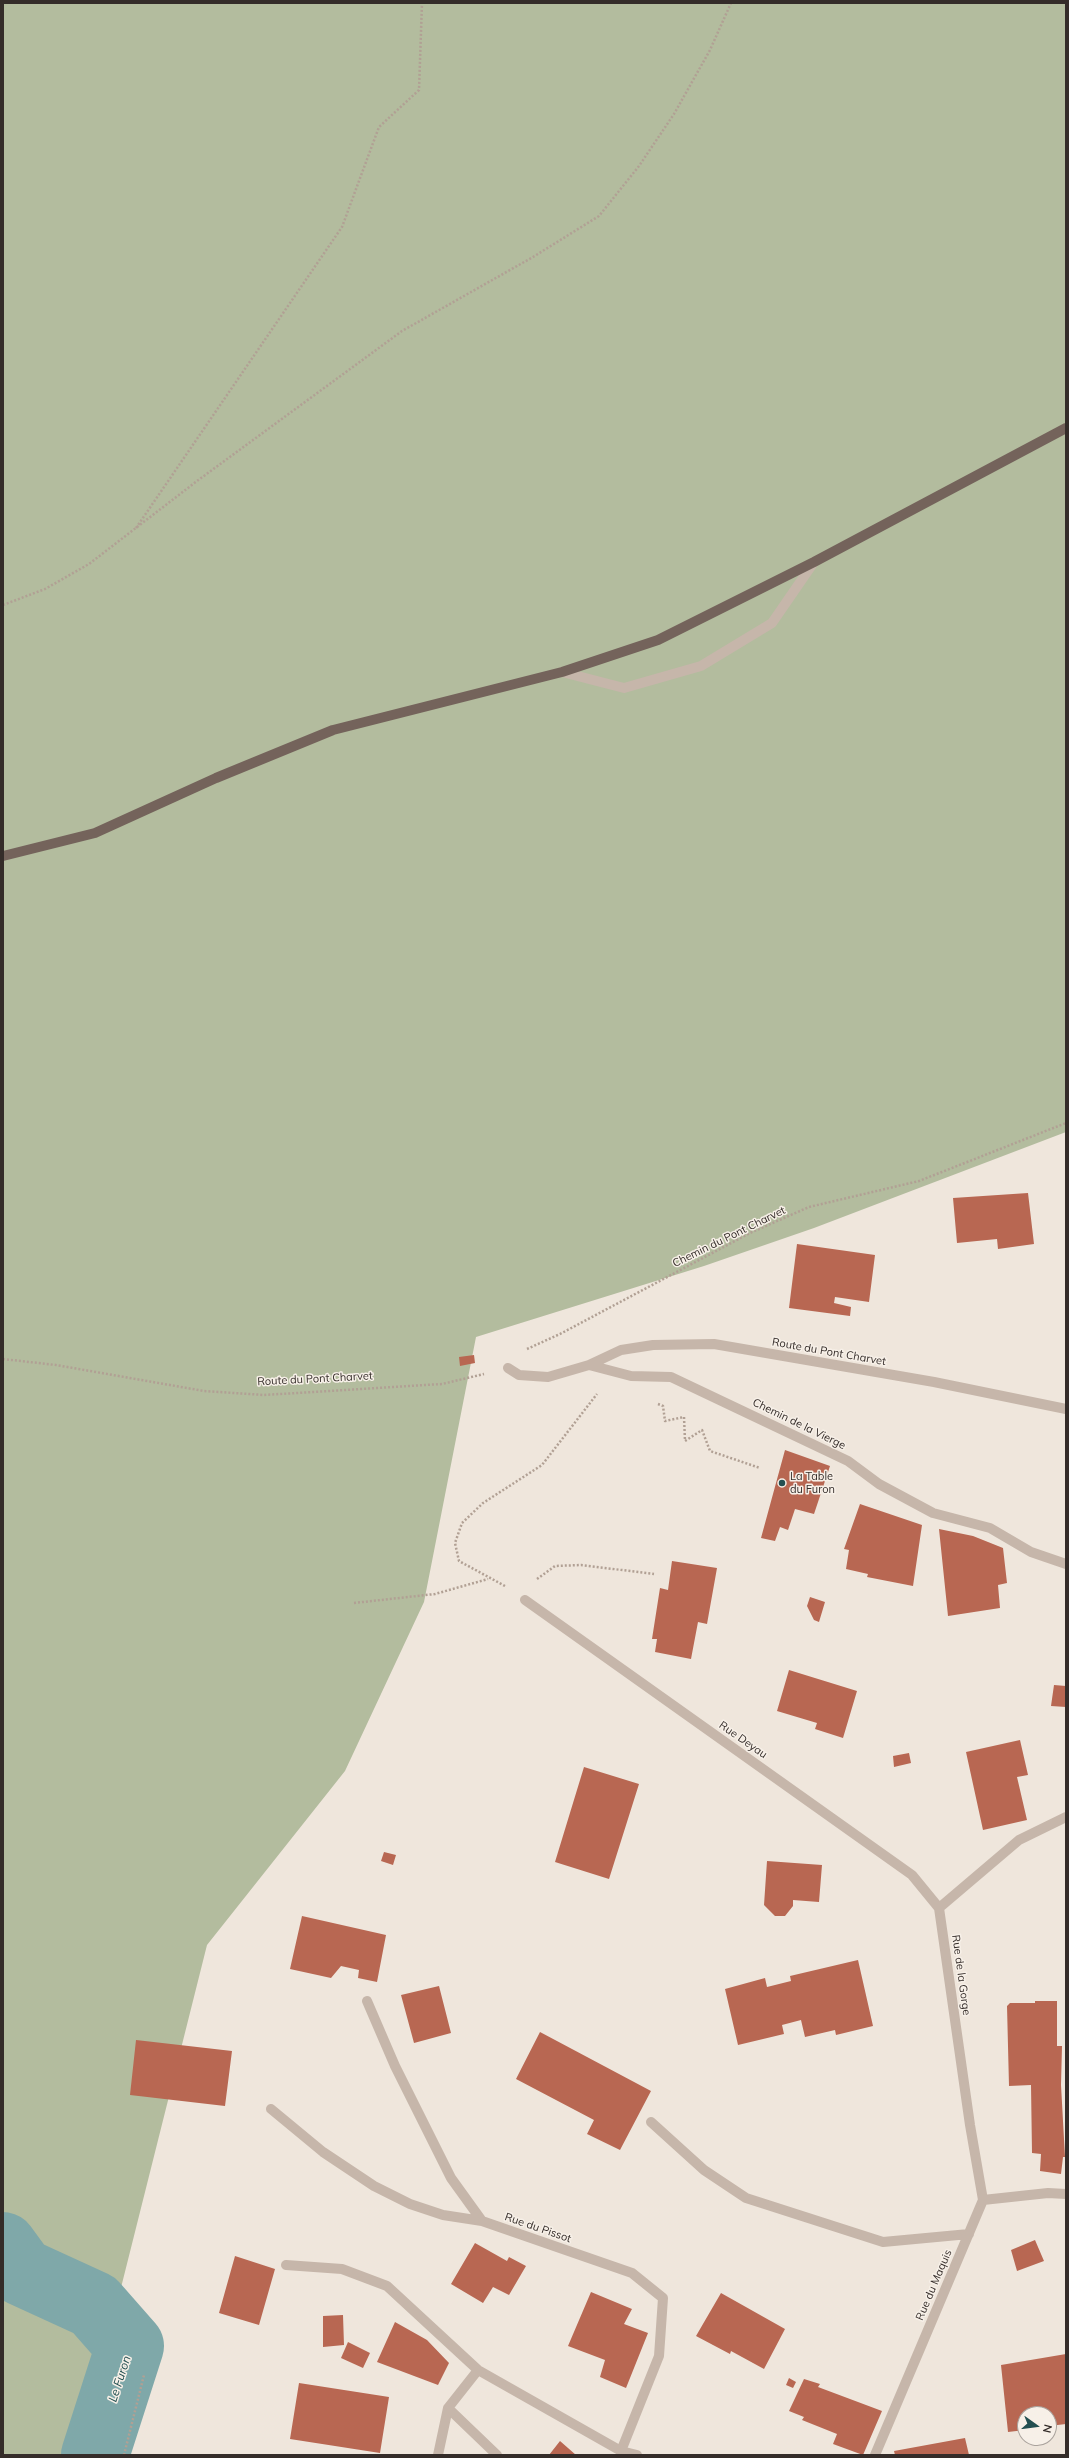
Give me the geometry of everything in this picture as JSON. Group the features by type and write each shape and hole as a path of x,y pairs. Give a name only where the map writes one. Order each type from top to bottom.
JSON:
{"main road":[{"path":"3,856 95,833 216,778 333,730 562,672 658,640 814,562 1066,428"}],"street":[{"path":"562,672 624,688 701,666 772,623 814,562"},
{"name":"Route du Pont Charvet","path":"589,1365 621,1350 653,1345 714,1344 934,1382 1066,1409"},
{"path":"508,1368 519,1375 548,1378 589,1365"},
{"name":"Chemin de la Vierge","path":"589,1365 630,1376 671,1377 848,1462 879,1484 933,1513 990,1528 1031,1552 1066,1564"},
{"name":"Rue Deyau","path":"525,1600 912,1875 939,1908"},
{"path":"939,1908 1019,1840 1066,1816"},
{"name":"Rue de la Gorge","path":"939,1908 970,2125 984,2200"},
{"path":"367,2002 395,2066 451,2178 482,2221"},
{"path":"271,2109 323,2152 374,2186 410,2204 443,2215 482,2221"},
{"path":"651,2122 704,2170 746,2198 883,2242 968,2234"},
{"path":"984,2200 1048,2193 1066,2194"},
{"name":"Rue du Maquis","path":"875,2455 968,2234 984,2200"},
{"name":"Rue du Pissot","path":"482,2221 632,2273 663,2298 659,2356 621,2451"},
{"path":"286,2265 342,2269 387,2286 478,2370 621,2451 637,2455"},
{"path":"438,2455 448,2408 478,2370"},
{"path":"448,2408 498,2455"}],"path":[{"path":"134,530 342,227 379,127 419,90 422,3"},
{"path":"3,605 45,589 90,564 197,481 402,330 533,257 599,216 639,166 674,114 710,50 730,3"},
{"name":"Chemin du Pont Charvet","path":"508,1368 514,1355 560,1334 750,1233 809,1207 919,1181 1066,1123"},
{"name":"Route du Pont Charvet","path":"3,1359 56,1365 204,1391 264,1395 442,1384 508,1368"},
{"path":"598,1393 542,1465 483,1503 462,1523 455,1543 459,1561 488,1578 505,1585 525,1600 538,1578 555,1566 581,1565 654,1574"},
{"path":"656,1403 663,1406 665,1421 684,1417 685,1441 702,1430 710,1451 760,1468"},
{"path":"354,1603 435,1594 488,1578"},
{"path":"124,2455 144,2375"}],"green space":[{"path":"3,3 1066,3 1066,1132 814,1228 704,1266 476,1337 424,1602 345,1771 207,1945 79,2455 3,2455"}],"building":[{"path":"1028,1193 1034,1244 998,1249 997,1239 957,1243 953,1198"},
{"path":"797,1244 875,1255 869,1302 835,1297 834,1303 851,1307 850,1316 789,1308"},
{"path":"474,1355 475,1363 460,1366 459,1357"},
{"path":"785,1450 830,1466 814,1514 795,1509 788,1530 780,1527 775,1541 761,1538"},
{"path":"860,1504 922,1525 913,1586 867,1577 868,1574 846,1569 849,1550 844,1549"},
{"path":"939,1529 973,1536 1003,1548 1007,1583 998,1585 1000,1608 948,1616"},
{"path":"672,1561 717,1568 707,1624 698,1622 691,1659 655,1652 657,1639 652,1639 660,1588 668,1590"},
{"path":"810,1597 825,1602 819,1622 814,1620 807,1606"},
{"path":"789,1670 857,1691 843,1738 815,1729 817,1723 777,1711"},
{"path":"1054,1685 1066,1686 1066,1707 1051,1706"},
{"path":"1020,1740 1028,1775 1017,1777 1027,1820 983,1830 966,1752"},
{"path":"909,1753 911,1763 894,1767 893,1756"},
{"path":"584,1767 639,1784 609,1879 555,1862"},
{"path":"384,1852 396,1855 393,1865 381,1861"},
{"path":"767,1861 822,1865 819,1902 793,1900 793,1906 785,1916 775,1916 764,1905"},
{"path":"302,1916 386,1935 377,1982 358,1978 359,1970 341,1966 331,1978 290,1969"},
{"path":"858,1960 873,2026 836,2035 835,2030 805,2037 801,2020 782,2025 784,2034 738,2045 725,1989 765,1978 767,1987 791,1981 790,1976"},
{"path":"439,1986 451,2033 414,2043 401,1995"},
{"path":"1035,2001 1057,2001 1057,2046 1062,2046 1061,2085 1065,2157 1063,2157 1061,2174 1040,2171 1041,2154 1032,2153 1031,2085 1009,2086 1007,2006 1010,2003 1035,2003"},
{"path":"540,2032 651,2091 620,2150 587,2134 594,2120 516,2079"},
{"path":"136,2040 232,2051 225,2106 130,2095"},
{"path":"1035,2240 1044,2261 1017,2271 1011,2250"},
{"path":"475,2243 507,2261 509,2257 526,2266 509,2295 493,2287 483,2303 451,2284"},
{"path":"235,2256 275,2269 259,2325 219,2313"},
{"path":"591,2292 632,2309 624,2324 648,2333 626,2388 600,2377 605,2360 568,2346"},
{"path":"721,2293 785,2329 764,2369 731,2351 730,2354 696,2336"},
{"path":"343,2315 344,2345 323,2347 323,2316"},
{"path":"395,2322 427,2340 449,2363 438,2385 377,2362"},
{"path":"348,2342 370,2353 363,2368 341,2358"},
{"path":"1066,2354 1066,2424 1057,2425 1057,2406 1017,2406 1017,2431 1008,2432 1001,2365"},
{"path":"789,2378 796,2382 793,2388 786,2385"},
{"path":"804,2379 820,2384 818,2387 882,2411 863,2455 833,2444 837,2434 802,2420 804,2417 789,2411"},
{"path":"299,2383 389,2397 380,2453 290,2439"},
{"path":"965,2438 969,2455 895,2455 894,2451"},
{"path":"560,2441 576,2455 549,2455"}],"waterway":[{"name":"Le Furon","path":"3,2246 22,2272 94,2305 130,2346 95,2455"}],"place":[{"name":"La Table du Furon","path":"782,1483"}]}
